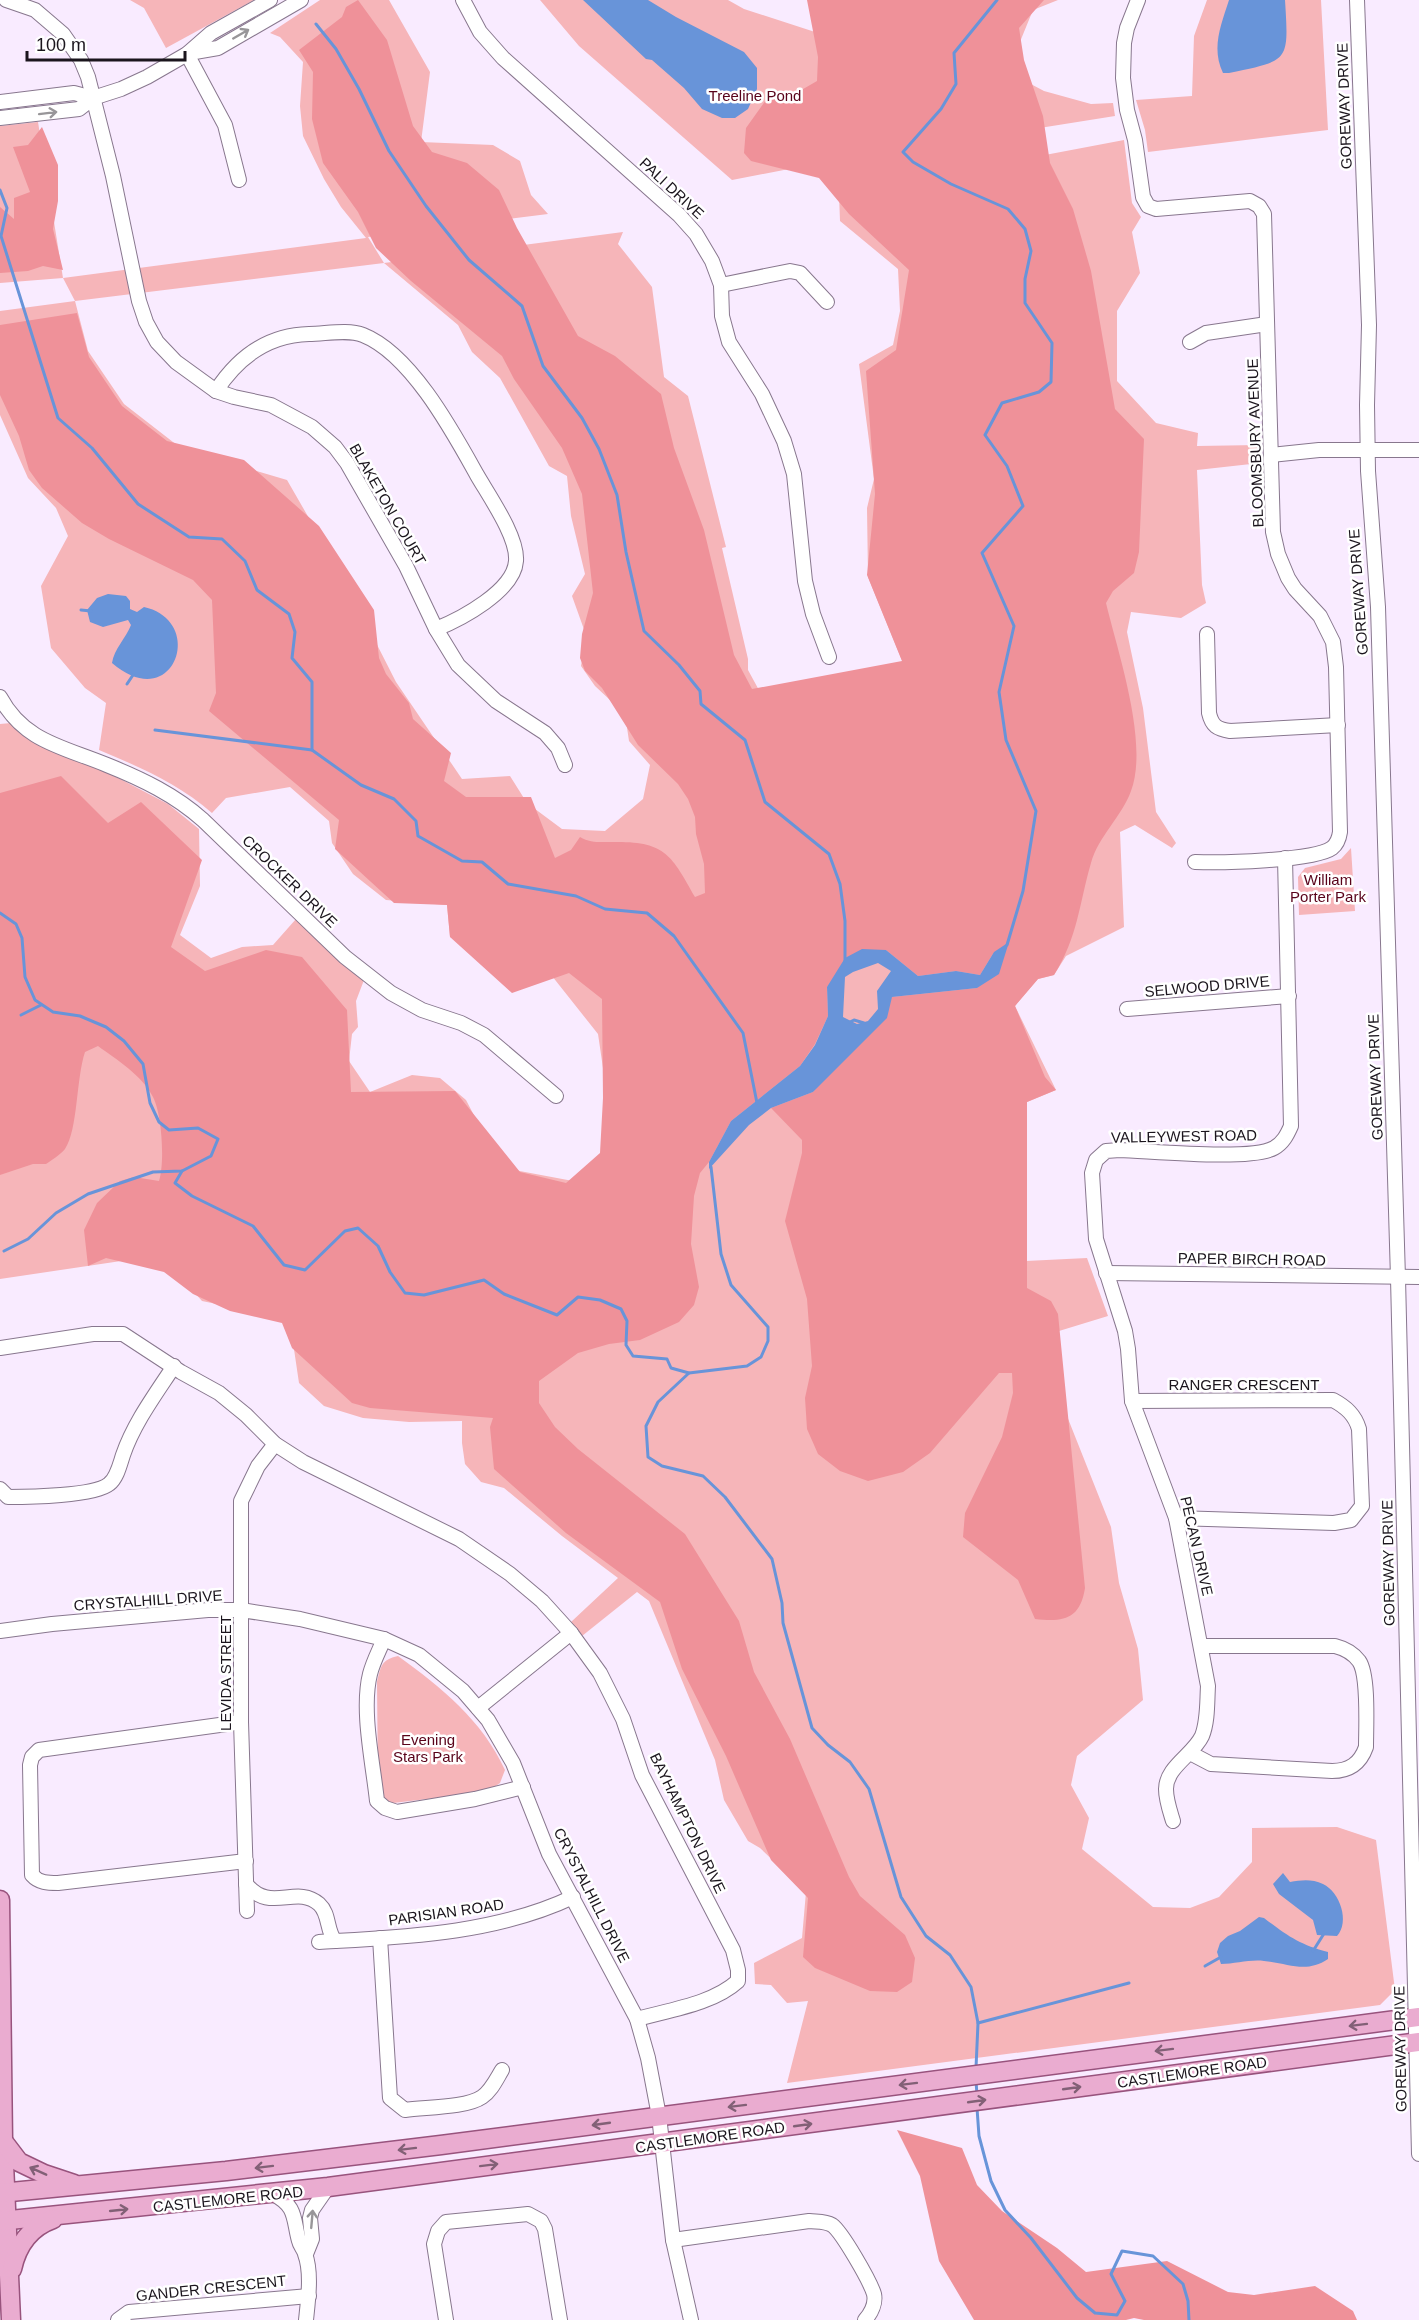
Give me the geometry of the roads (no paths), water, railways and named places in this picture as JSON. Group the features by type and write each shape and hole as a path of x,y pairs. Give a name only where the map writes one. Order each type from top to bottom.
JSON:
{"main road":[{"path":"0,1900 2,2193 11,2320"},
{"name":"CASTLEMORE ROAD","path":"2,2193 441,2145 1417,2017"},
{"name":"CASTLEMORE ROAD","path":"3,2221 273,2194 1418,2042"},
{"path":"3,2141 19,2162 44,2174 82,2186"},
{"path":"9,2279 14,2258 26,2237 43,2222 61,2216"}],"street":[{"path":"6,0 39,5"},
{"path":"0,118 79,109 93,98 134,84 187,54 210,33 270,0"},
{"path":"187,54 218,48 302,0"},
{"name":"PALI DRIVE","path":"463,0 480,32 503,58 689,225 704,245 721,285 722,316 729,342 774,417 794,474 805,581 813,614 829,657"},
{"name":"BLOOMSBURY AVENUE","path":"1138,0 1127,28 1122,61 1124,96 1135,140 1143,197 1148,206 1156,209 1250,201 1259,206 1263,214 1275,543 1288,578 1320,616 1330,633 1336,667 1340,832 1338,842 1322,853 1218,863 1195,862"},
{"name":"GOREWAY DRIVE","path":"1357,0 1370,325 1368,450 1371,540 1378,607 1398,1278 1419,2154"},
{"name":"BLAKETON COURT","path":"39,5 78,53 84,67 117,191 139,301 146,322 157,342 196,377 216,391 271,405 312,428 335,447 347,463 406,566 436,629 458,665 496,701 545,733 558,748 564,765"},
{"path":"187,54 225,125 239,180"},
{"path":"0,102 74,93 93,98"},
{"path":"721,285 790,271 800,273 827,302"},
{"path":"1190,342 1206,333 1267,324"},
{"path":"216,391 236,366 258,347 272,340 296,335 362,335 390,353 416,380 441,411 491,498 512,540 516,560 513,574 492,597 453,622 436,629"},
{"path":"1271,455 1319,450 1419,450"},
{"path":"1207,634 1209,713 1211,723 1218,730 1338,725"},
{"name":"CROCKER DRIVE","path":"2,703 23,726 42,740 130,775 184,804 204,820 345,957 391,993 422,1010 461,1023 484,1035 556,1096"},
{"name":"VALLEYWEST ROAD","path":"1106,1273 1096,1239 1092,1173 1096,1160 1106,1152 1120,1150 1246,1155 1268,1151 1276,1147 1285,1138 1291,1126 1286,858"},
{"name":"SELWOOD DRIVE","path":"1127,1009 1289,996"},
{"name":"PAPER BIRCH ROAD","path":"1106,1273 1419,1277"},
{"name":"PECAN DRIVE","path":"1106,1273 1125,1331 1132,1401 1176,1518 1208,1686 1207,1713 1202,1736 1190,1753 1170,1773 1166,1786 1173,1821"},
{"name":"BAYHAMPTON DRIVE","path":"0,1348 93,1334 123,1334 219,1393 246,1414 275,1444 303,1462 459,1539 510,1574 542,1601 571,1633 605,1682 623,1719 642,1775 733,1950 738,1970 738,1981 729,1990 696,2003 637,2019"},
{"path":"0,1490 8,1497 36,1497 99,1490 110,1484 117,1473 130,1435 174,1366"},
{"name":"RANGER CRESCENT","path":"1132,1401 1333,1401 1346,1408 1357,1421 1362,1506 1351,1520 1334,1523 1176,1518"},
{"name":"LEVIDA STREET","path":"247,1911 241,1722 241,1501 258,1466 275,1444"},
{"name":"CRYSTALHILL DRIVE","path":"0,1631 208,1610 241,1610 300,1619 384,1639 419,1655 437,1667 488,1720 513,1762 549,1854 637,2019 648,2058 662,2143 673,2240 691,2320"},
{"path":"478,1708 571,1633"},
{"path":"384,1639 370,1673 368,1692 377,1801 385,1808 397,1812 475,1799 523,1787"},
{"path":"1190,1753 1211,1764 1343,1771 1354,1766 1363,1756 1366,1747 1365,1673 1359,1660 1345,1649 1335,1646 1201,1646"},
{"path":"241,1722 39,1750 32,1757 30,1765 32,1875 44,1883 58,1883 246,1861"},
{"path":"246,1884 260,1896 268,1898 303,1896 312,1899 321,1905 326,1913 329,1933 335,1941"},
{"name":"PARISIAN ROAD","path":"319,1942 380,1938 501,1923 550,1908 573,1897"},
{"path":"380,1938 390,2098 405,2110 471,2102 481,2098 489,2090 502,2070"},
{"path":"306,2320 309,2295 306,2254 312,2239 310,2218 312,2210 328,2187"},
{"path":"273,2194 288,2204 293,2212 299,2243 306,2254"},
{"path":"446,2320 434,2244 438,2231 446,2222 528,2214 541,2221 545,2229 560,2320"},
{"path":"673,2240 824,2222 833,2226 842,2235 874,2296 872,2311 865,2320"},
{"name":"GANDER CRESCENT","path":"118,2320 129,2312 309,2295"}],"water":[{"path":"583,0 648,0 744,52 757,68 757,89 748,109 735,118 722,118 702,109 684,88 652,60 646,59"},
{"path":"1229,0 1285,0 1285,47 1274,61 1223,73 1219,64 1218,36"},
{"path":"108,594 126,596 130,601 130,609 137,612 144,607 163,616 174,629 178,645 175,660 166,672 152,679 134,676 112,663 131,625 128,620 103,627 90,622 87,610 97,598"},
{"path":"1009,942 999,974 977,988 892,997 887,1018 813,1092 771,1108 749,1125 709,1169 709,1162 731,1121 800,1066 815,1045 828,1016 827,987 845,958 862,949 886,950 918,976 956,971 980,975 994,952","holes":["878,963 891,971 877,991 878,1009 868,1021 857,1024 843,1017 845,977"]},
{"path":"1283,1873 1290,1882 1315,1881 1329,1888 1338,1900 1343,1916 1341,1930 1337,1936 1317,1935 1313,1920 1279,1894 1273,1884"},
{"path":"1259,1917 1301,1943 1328,1952 1328,1959 1304,1967 1259,1961 1221,1964 1217,1952 1220,1943"}],"waterway":[{"path":"997,0 954,53 956,84 941,109 903,152 913,162 951,184 1008,209 1025,229 1031,251 1025,279 1025,303 1052,343 1051,382 1039,392 1002,403 985,435 1007,466 1023,506 982,553 1014,626 999,692 1006,740 1036,811 1023,891 1007,945"},
{"path":"316,24 336,49 359,89 389,151 426,206 469,260 522,306 543,366 582,418 599,449 617,495 626,552 644,631 679,665 700,691 701,704 745,740 765,802 829,854 840,884 845,921 845,961"},
{"path":"0,190 7,208 1,236 58,418 92,448 138,504 189,537 222,539 245,561 257,590 289,614 295,632 292,658 312,682 312,750"},
{"path":"81,610 91,611"},
{"path":"127,684 133,675"},
{"path":"155,730 312,750 361,785 394,799 416,821 418,836 462,861 482,862 508,884 576,896 605,909 647,913 674,936 743,1033 757,1103"},
{"path":"0,913 16,924 22,938 25,977 35,1000 53,1012 80,1016 106,1027 124,1041 143,1064 150,1103 159,1122 169,1130 198,1128 218,1139 211,1156 182,1171 153,1172 88,1194 56,1213 28,1239 4,1251"},
{"path":"21,1015 41,1005"},
{"path":"850,1022 854,1020 864,1023"},
{"path":"182,1171 175,1183 192,1196 253,1226 284,1265 305,1270 345,1231 358,1228 378,1246 390,1272 405,1293 424,1295 484,1280 504,1294 557,1315 578,1297 600,1300 621,1309 627,1321 626,1345 633,1356 667,1359 671,1368 689,1373 747,1366 761,1357 768,1341 768,1327 731,1285 721,1254 711,1167"},
{"path":"689,1373 658,1402 646,1426 648,1457 662,1466 703,1476 725,1497 772,1559 782,1603 783,1623 812,1728 828,1745 850,1762 869,1789 901,1897 926,1936 950,1955 971,1987 978,2023 976,2068"},
{"path":"1313,1951 1325,1932"},
{"path":"1205,1966 1221,1957"},
{"path":"978,2023 1129,1983"},
{"path":"976,2081 977,2095"},
{"path":"977,2108 979,2136 991,2181 1005,2210 1031,2238 1077,2298 1095,2313 1117,2315 1125,2301 1111,2274 1122,2251 1153,2256 1183,2284 1188,2301 1189,2320"}],"park label":[{"name":"Treeline Pond","path":"755,95"},
{"name":"William Porter Park","path":"1328,888"},
{"name":"Evening Stars Park","path":"428,1748"}]}
